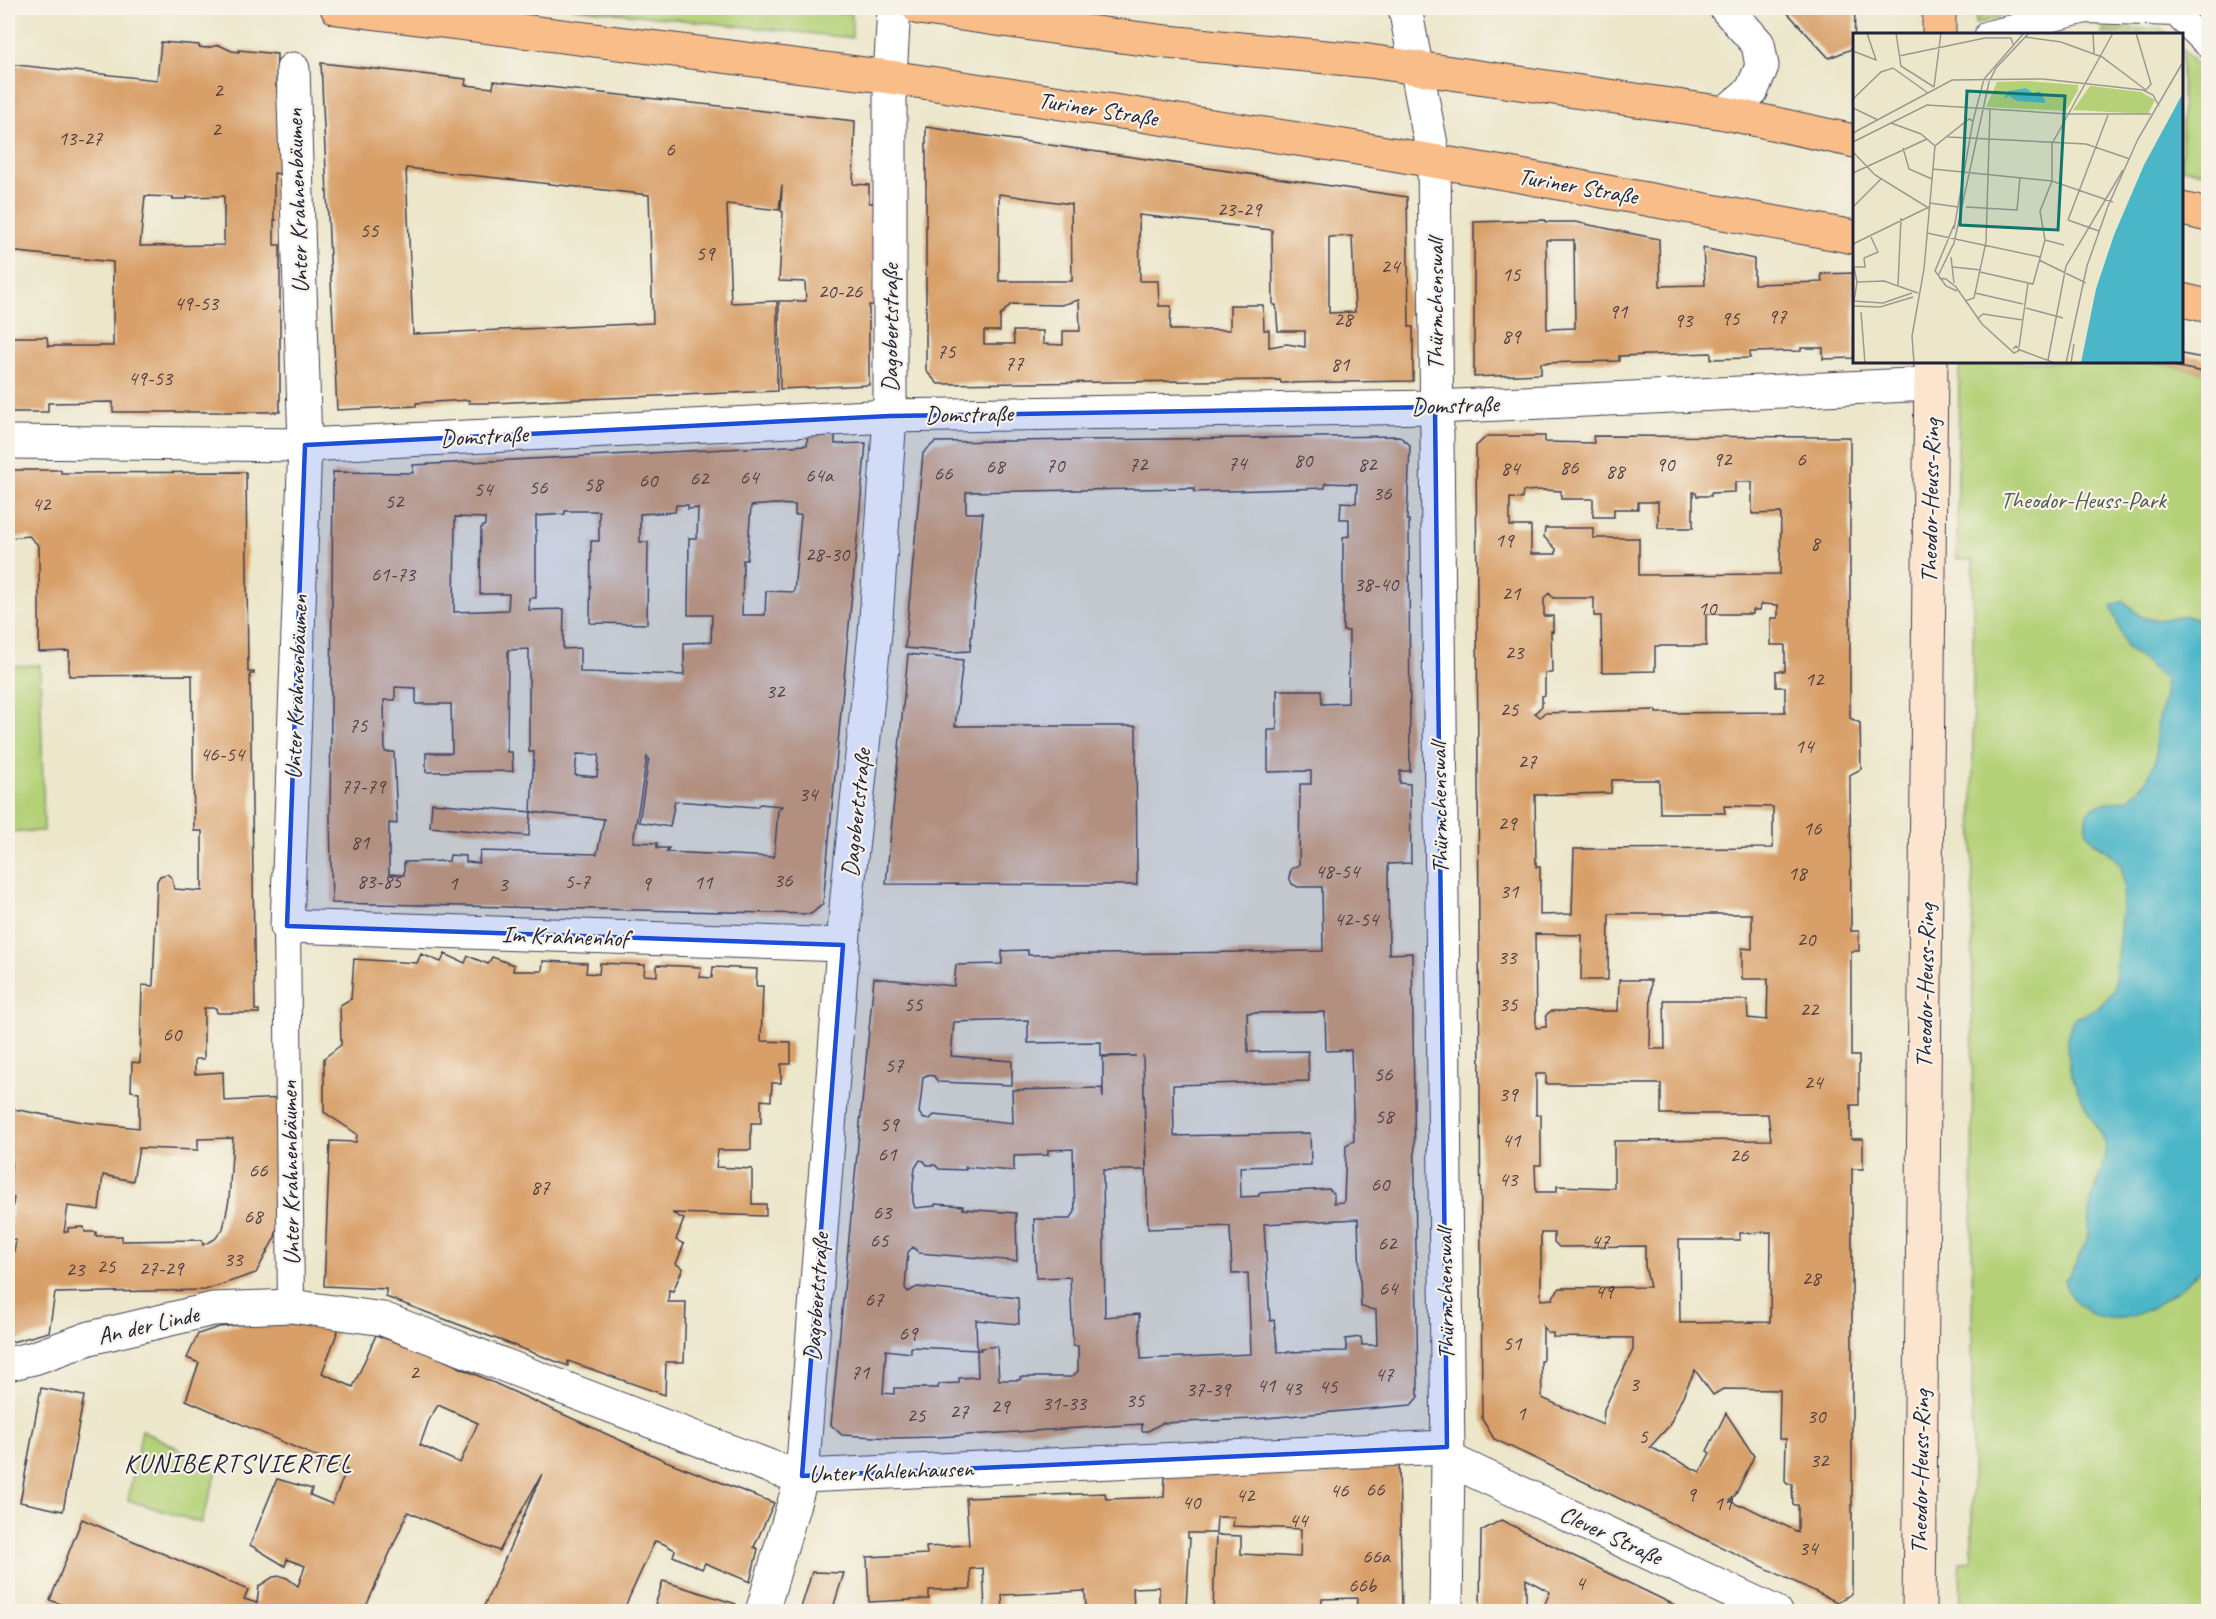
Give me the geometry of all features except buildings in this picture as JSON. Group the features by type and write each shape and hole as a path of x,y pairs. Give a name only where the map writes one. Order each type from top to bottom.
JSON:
{"main road":[{"name":"Turiner Straße","path":"337,8 890,77 1434,160 1853,237"},
{"path":"920,8 1085,32 1369,61 1725,113 1853,141"},
{"path":"1939,8 1939,33"},
{"path":"2183,209 2208,215"},
{"name":"Theodor-Heuss-Ring","path":"1919,1611 1931,373"}],"street":[{"name":"Dagobertstraße","path":"762,1611 802,1476 847,896 875,633 890,416 890,77 894,8"},
{"name":"Thürmchenswall","path":"1405,8 1434,160 1447,1453 1446,1611"},
{"path":"1725,113 1752,90 1762,66 1758,44 1726,8"},
{"path":"1994,33 2085,17 2175,12 2208,45"},
{"name":"Unter Krahnenbäumen","path":"291,1305 287,926 305,445 293,69"},
{"name":"Domstraße","path":"8,442 305,445 890,416 1435,407 1931,373"},
{"name":"Im Krahnenhof","path":"287,926 843,945"},
{"name":"Unter Kahlenhausen","path":"291,1305 383,1319 779,1470 802,1476 1447,1453"},
{"name":"An der Linde","path":"8,1364 34,1358 90,1338 213,1309 291,1305"},
{"name":"Clever Straße","path":"1447,1453 1775,1611"}],"highlighted area":[{"path":"1435,407 1447,1447 802,1476 843,945 287,926 305,445 890,416"}],"green space":[{"path":"572,8 790,8 852,14 852,38"},
{"path":"1976,8 2033,8 1976,24"},
{"path":"2161,28 2166,33 2102,33 2104,29"},
{"path":"2183,50 2208,77 2208,174 2183,168"},
{"name":"Theodor-Heuss-Park","path":"1961,363 2158,363 2208,373 2208,1611 1961,1611 1960,1562 1972,1561 1973,560 1957,559"},
{"path":"40,665 44,831 8,832 8,666"},
{"path":"142,1430 218,1469 201,1523 128,1500"}],"water":[{"path":"2123,601 2145,618 2161,620 2189,616 2208,625 2208,1263 2166,1299 2132,1316 2115,1319 2098,1316 2081,1307 2070,1295 2065,1284 2087,1240 2090,1206 2106,1156 2104,1139 2075,1084 2067,1044 2074,1018 2098,1008 2114,991 2124,888 2120,864 2116,858 2093,841 2086,829 2087,815 2097,805 2128,799 2146,782 2156,759 2156,732 2165,695 2165,680 2162,676 2126,647 2111,606"}],"district":[{"name":"KUNIBERTSVIERTEL","path":"238,1463"}]}
